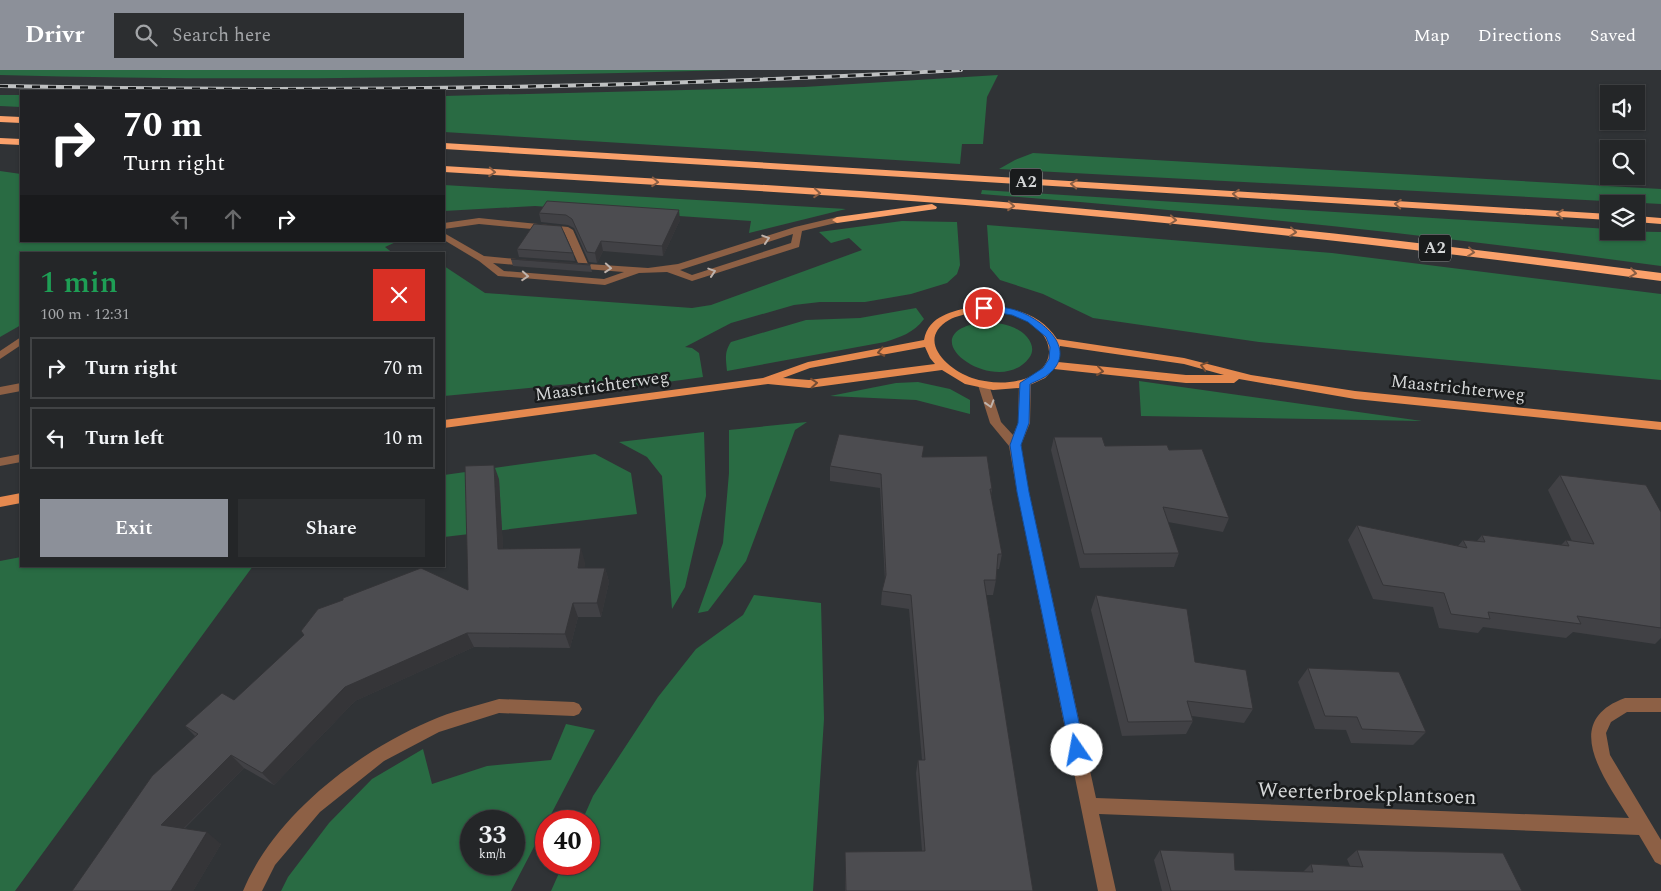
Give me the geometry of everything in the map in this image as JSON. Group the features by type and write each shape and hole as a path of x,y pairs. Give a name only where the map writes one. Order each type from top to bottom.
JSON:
{"highway":[{"path":"0,119 20,120"},
{"path":"1,141 20,144"},
{"name":"A2","path":"445,146 1600,216"},
{"name":"A2","path":"445,169 962,202 1336,237 1496,255 1661,277"},
{"name":"A2","path":"837,220 962,202"},
{"path":"1645,219 1661,220"}],"main road":[{"path":"984,308 1014,312 1031,320 1045,330 1053,342 1055,352 1052,365 1041,375 1025,383 1005,386 984,385 956,376 941,367 932,355 928,343 932,330 948,316 965,310 984,308"},
{"name":"Maastrichterweg","path":"1053,342 1184,361 1251,379 1402,401 1661,426"},
{"name":"Maastrichterweg","path":"765,381 808,365 928,343"},
{"name":"Maastrichterweg","path":"1052,365 1186,379 1251,379"},
{"name":"Maastrichterweg","path":"445,424 765,381 809,384 941,367"},
{"path":"0,502 20,498"}],"street":[{"name":"A2","path":"567,266 641,270 679,267 798,229 837,220"},
{"path":"445,226 479,221 568,230 585,267"},
{"name":"A2","path":"666,269 692,278 796,245 798,229"},
{"name":"A2","path":"445,237 482,259 501,274 605,282 641,270"},
{"name":"A2","path":"482,259 540,264"},
{"path":"0,356 20,341"},
{"path":"1015,445 1024,423 1025,383"},
{"path":"984,385 996,423 1015,445 1023,492 1107,891"},
{"path":"0,391 20,387"},
{"path":"0,462 20,458"},
{"path":"1661,705 1625,705 1605,717 1598,733 1602,757 1661,856"},
{"path":"252,891 268,860 314,806 378,756 435,726 499,706 574,708"},
{"name":"Weerterbroekplantsoen","path":"1089,806 1643,827"}],"green space":[{"path":"0,70 730,70 456,77 182,78 0,75"},
{"path":"998,75 987,97 983,144 962,144 960,164 445,132 445,96 804,87"},
{"path":"0,95 20,95 20,107 0,106"},
{"path":"1033,153 1661,189 1661,204 1645,203 1645,195 1600,195 1600,201 999,169"},
{"path":"0,171 20,174 20,242 396,242 385,247 391,252 20,252 20,326 0,337"},
{"path":"445,185 846,209 749,233 751,221 535,206 445,211"},
{"path":"982,190 1600,228 1600,240 1645,240 1645,232 1661,232 1661,266 1322,225 1152,208 981,194"},
{"path":"902,221 957,222 960,265 957,274 947,283 911,294 865,302 820,302 794,305 731,323 685,347 692,348 699,353 703,377 617,389 581,383 445,396 445,267 485,293 692,308 711,305 862,250 849,238 831,243 819,232"},
{"path":"987,225 1332,253 1661,294 1661,380 1259,342 1093,318 1043,294 1000,280 990,268"},
{"path":"916,308 924,319 920,324 911,331 885,342 727,371 726,353 731,342 806,320 860,318"},
{"path":"985,322 1008,325 1023,333 1032,345 1032,353 1029,358 1015,369 997,372 979,368 964,360 954,349 952,338 962,328"},
{"path":"1139,381 1422,421 1141,416"},
{"path":"918,382 950,389 970,400 970,414 916,400 830,396 896,383"},
{"path":"807,422 795,430 746,561 708,611 698,613 723,543 729,473 729,430"},
{"path":"704,432 706,496 685,587 672,609 662,476 647,457 619,442"},
{"path":"595,454 631,473 637,514 445,537 445,475"},
{"path":"20,557 20,567 252,567 15,891 0,891 0,561"},
{"path":"754,595 821,603 824,719 813,891 551,891 558,875 600,875 600,810 587,810 593,796 658,697 696,649 743,615"},
{"path":"566,724 595,730 553,810 535,810 535,845 525,864 525,810 460,810 460,875 519,875 511,891 281,891 288,877 329,823 372,779 423,749 432,784 487,766 551,760"}],"building":[{"path":"547,201 679,210 662,246 601,241 595,253 587,252 572,219 566,215 539,213"},
{"path":"534,224 561,226 573,253 517,249"},
{"path":"511,259 590,264 590,265"},
{"path":"839,434 924,446 922,457 987,456 992,489 990,489 1002,554 998,554 996,580 984,580 1033,891 846,891 845,852 925,851 918,760 925,760 911,595 882,591 886,575 881,474 830,466"},
{"path":"1054,437 1102,437 1105,446 1167,445 1169,450 1202,449 1229,518 1163,507 1179,553 1084,554"},
{"path":"494,465 498,549 581,548 578,568 605,568 597,603 573,603 565,634 467,633 345,687 262,773 231,755 161,825 207,832 171,891 72,891 152,776 198,734 185,726 222,693 234,700 304,635 301,631 318,609 421,568 468,590 465,466"},
{"path":"1560,475 1646,485 1661,512 1661,628 1577,616 1581,624 1488,612 1490,619 1451,614 1444,593 1383,585 1357,525 1467,548 1463,540 1485,542 1482,535 1569,546 1566,540 1594,544"},
{"path":"1096,595 1187,609 1195,662 1246,670 1253,709 1187,701 1193,721 1128,722"},
{"path":"1308,668 1399,672 1426,732 1362,729 1357,717 1325,716"},
{"path":"1160,850 1234,853 1235,870 1313,872 1311,864 1363,867 1357,850 1503,853 1522,891 1171,891"}],"railway":[{"path":"0,86 361,89 601,85 961,70"}],"route":[{"path":"984,308 1014,312 1031,320 1045,330 1055,347 1052,365 1041,375 1025,383 1024,423 1015,445 1023,492 1077,750"}]}
